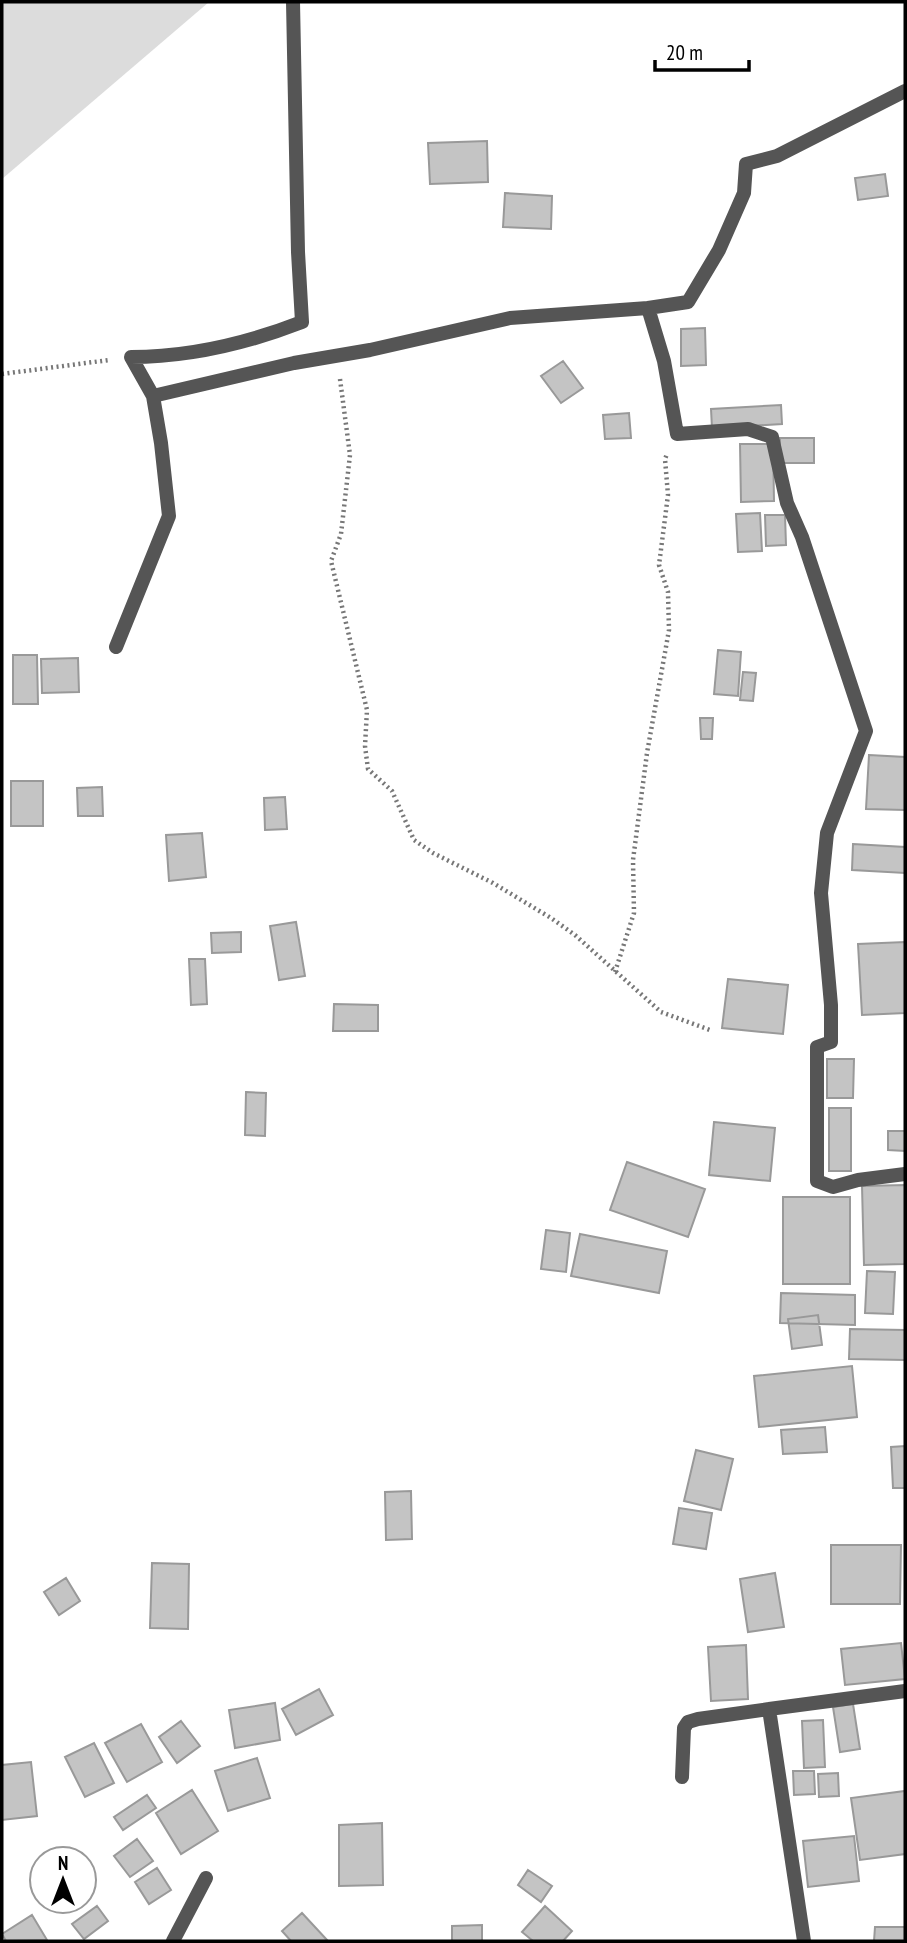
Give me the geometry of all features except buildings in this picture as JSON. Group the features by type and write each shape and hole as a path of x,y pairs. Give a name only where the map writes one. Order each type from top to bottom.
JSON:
{"street":[{"path":"116,647 169,516 153,396 131,357 161,357 209,349 266,337 302,322 293,2"},
{"path":"153,396 294,363 510,318 648,308 688,302 719,250 744,193 746,164 776,156 905,91"},
{"path":"648,308 664,361 677,434 748,429 772,437 787,503 802,537 866,731 826,845 821,892 831,1005 831,1042 817,1047 817,1181 833,1186 905,1174"},
{"path":"682,1776 684,1728 688,1722 698,1718 905,1690"},
{"path":"769,1709 804,1941"},
{"path":"173,1941 206,1878"}],"path":[{"path":"336,356 350,454 341,534 331,561 367,710 365,746 368,769 392,791 414,840 551,918 575,935 661,1012 710,1030"},
{"path":"2,374 131,357"},
{"path":"615,972 634,913 633,860 647,753 669,630 668,592 659,565 668,495 665,459 677,434"}],"shaded area":[{"path":"2,2 209,2 2,179"}]}
